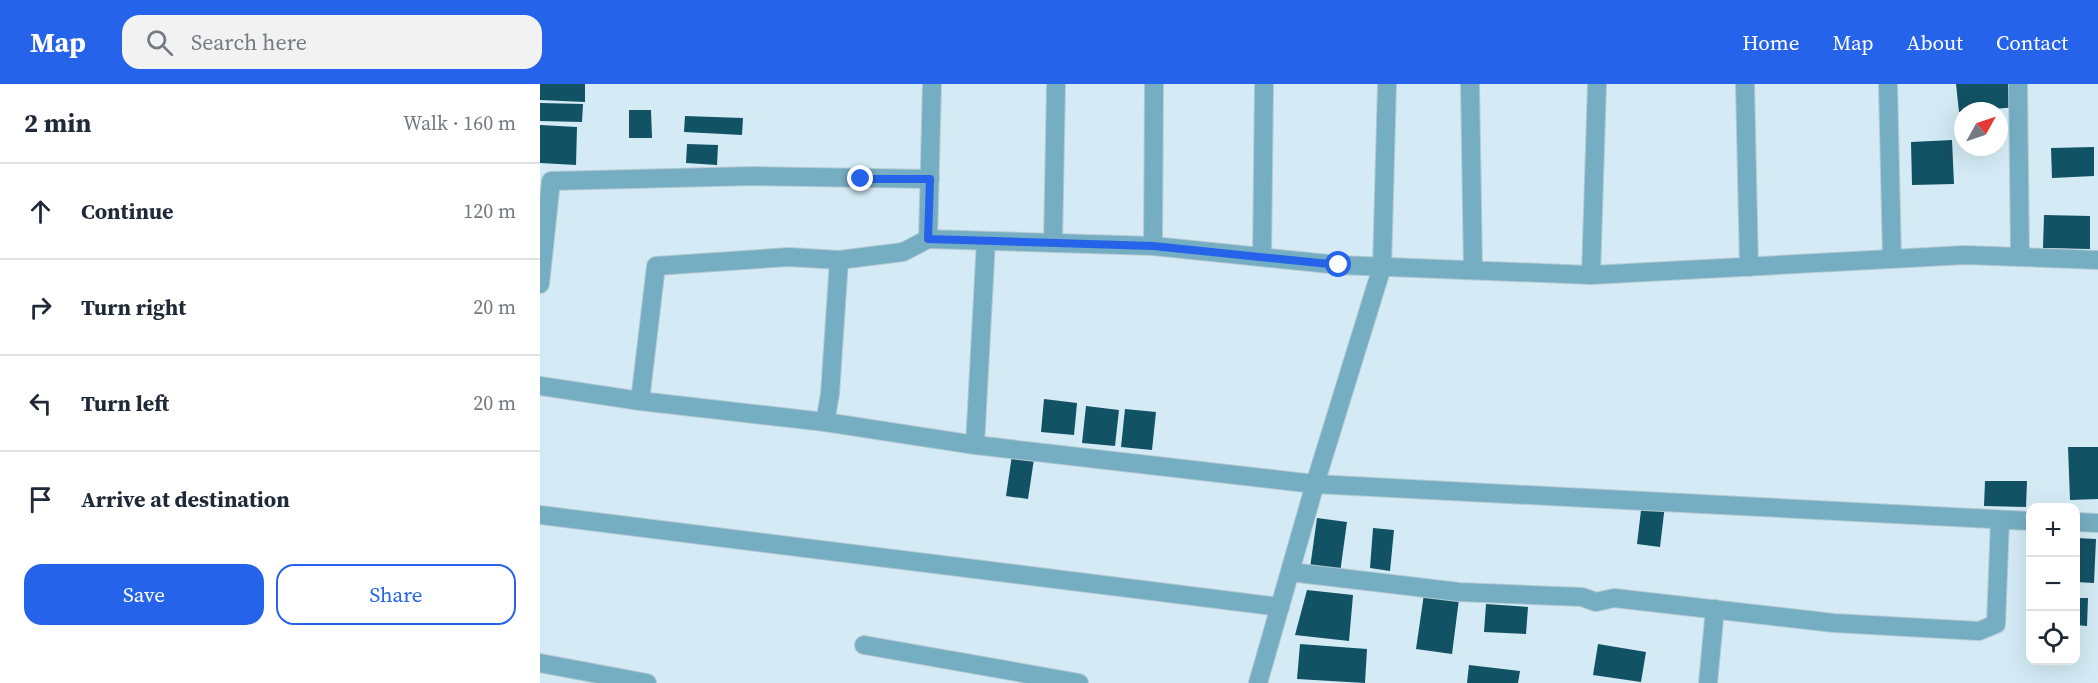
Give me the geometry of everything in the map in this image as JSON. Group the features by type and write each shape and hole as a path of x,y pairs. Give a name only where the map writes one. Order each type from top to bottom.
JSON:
{"street":[{"path":"928,239 932,84"},
{"path":"1053,243 1056,84"},
{"path":"1153,246 1154,84"},
{"path":"1262,257 1264,84"},
{"path":"1258,683 1315,484 1382,267 1387,84"},
{"path":"1470,84 1473,270"},
{"path":"1591,275 1597,84"},
{"path":"1745,84 1749,267"},
{"path":"1888,84 1892,259"},
{"path":"2018,84 2020,257"},
{"path":"540,284 551,181 754,176 930,179"},
{"path":"640,400 656,266 789,257 839,260 903,252 928,239 1153,246 1339,265 1591,275 1965,255 2098,260"},
{"path":"975,445 986,241"},
{"path":"825,422 830,394 839,260"},
{"path":"540,386 825,422 975,445 1315,484 2026,521"},
{"path":"540,515 1280,607"},
{"path":"1290,572 1459,592 1582,597 1596,602 1614,598 1834,623 1979,631 1996,624 2000,520"},
{"path":"2080,522 2098,523"},
{"path":"1708,683 1715,609"},
{"path":"864,645 1079,683"},
{"path":"540,663 647,683"}],"building":[{"path":"540,84 585,84 585,102 540,100"},
{"path":"1956,84 2015,84 2017,107 2008,108 2008,102 1958,102"},
{"path":"540,103 583,104 582,122 540,121"},
{"path":"629,110 651,110 652,138 629,138"},
{"path":"685,116 743,118 742,135 684,132"},
{"path":"540,125 577,127 576,165 540,163"},
{"path":"1952,140 1954,184 1912,185 1911,142"},
{"path":"687,144 718,145 717,165 686,163"},
{"path":"2094,147 2094,176 2052,178 2051,148"},
{"path":"2044,215 2090,216 2090,249 2043,248"},
{"path":"1044,399 1077,403 1074,435 1041,432"},
{"path":"1086,406 1119,410 1115,446 1082,443"},
{"path":"1125,409 1156,412 1152,450 1121,447"},
{"path":"2068,447 2098,447 2098,499 2070,500"},
{"path":"1012,455 1034,459 1028,499 1006,496"},
{"path":"1985,481 2027,481 2026,507 1984,506"},
{"path":"1642,502 1665,505 1660,547 1637,544"},
{"path":"1317,518 1347,522 1340,573 1310,568"},
{"path":"1373,528 1394,530 1390,571 1370,568"},
{"path":"2080,538 2096,539 2094,583 2080,582"},
{"path":"1307,590 1353,595 1349,641 1295,635"},
{"path":"1424,594 1459,599 1452,654 1416,649"},
{"path":"2080,598 2088,598 2087,626 2080,625"},
{"path":"1486,604 1528,607 1526,634 1484,632"},
{"path":"1300,644 1367,649 1365,683 1297,679"},
{"path":"1598,644 1646,652 1641,682 1593,675"},
{"path":"1469,665 1520,671 1518,683 1467,683"}],"route":[{"path":"861,179 930,179 928,239 1153,246 1339,265"}]}
